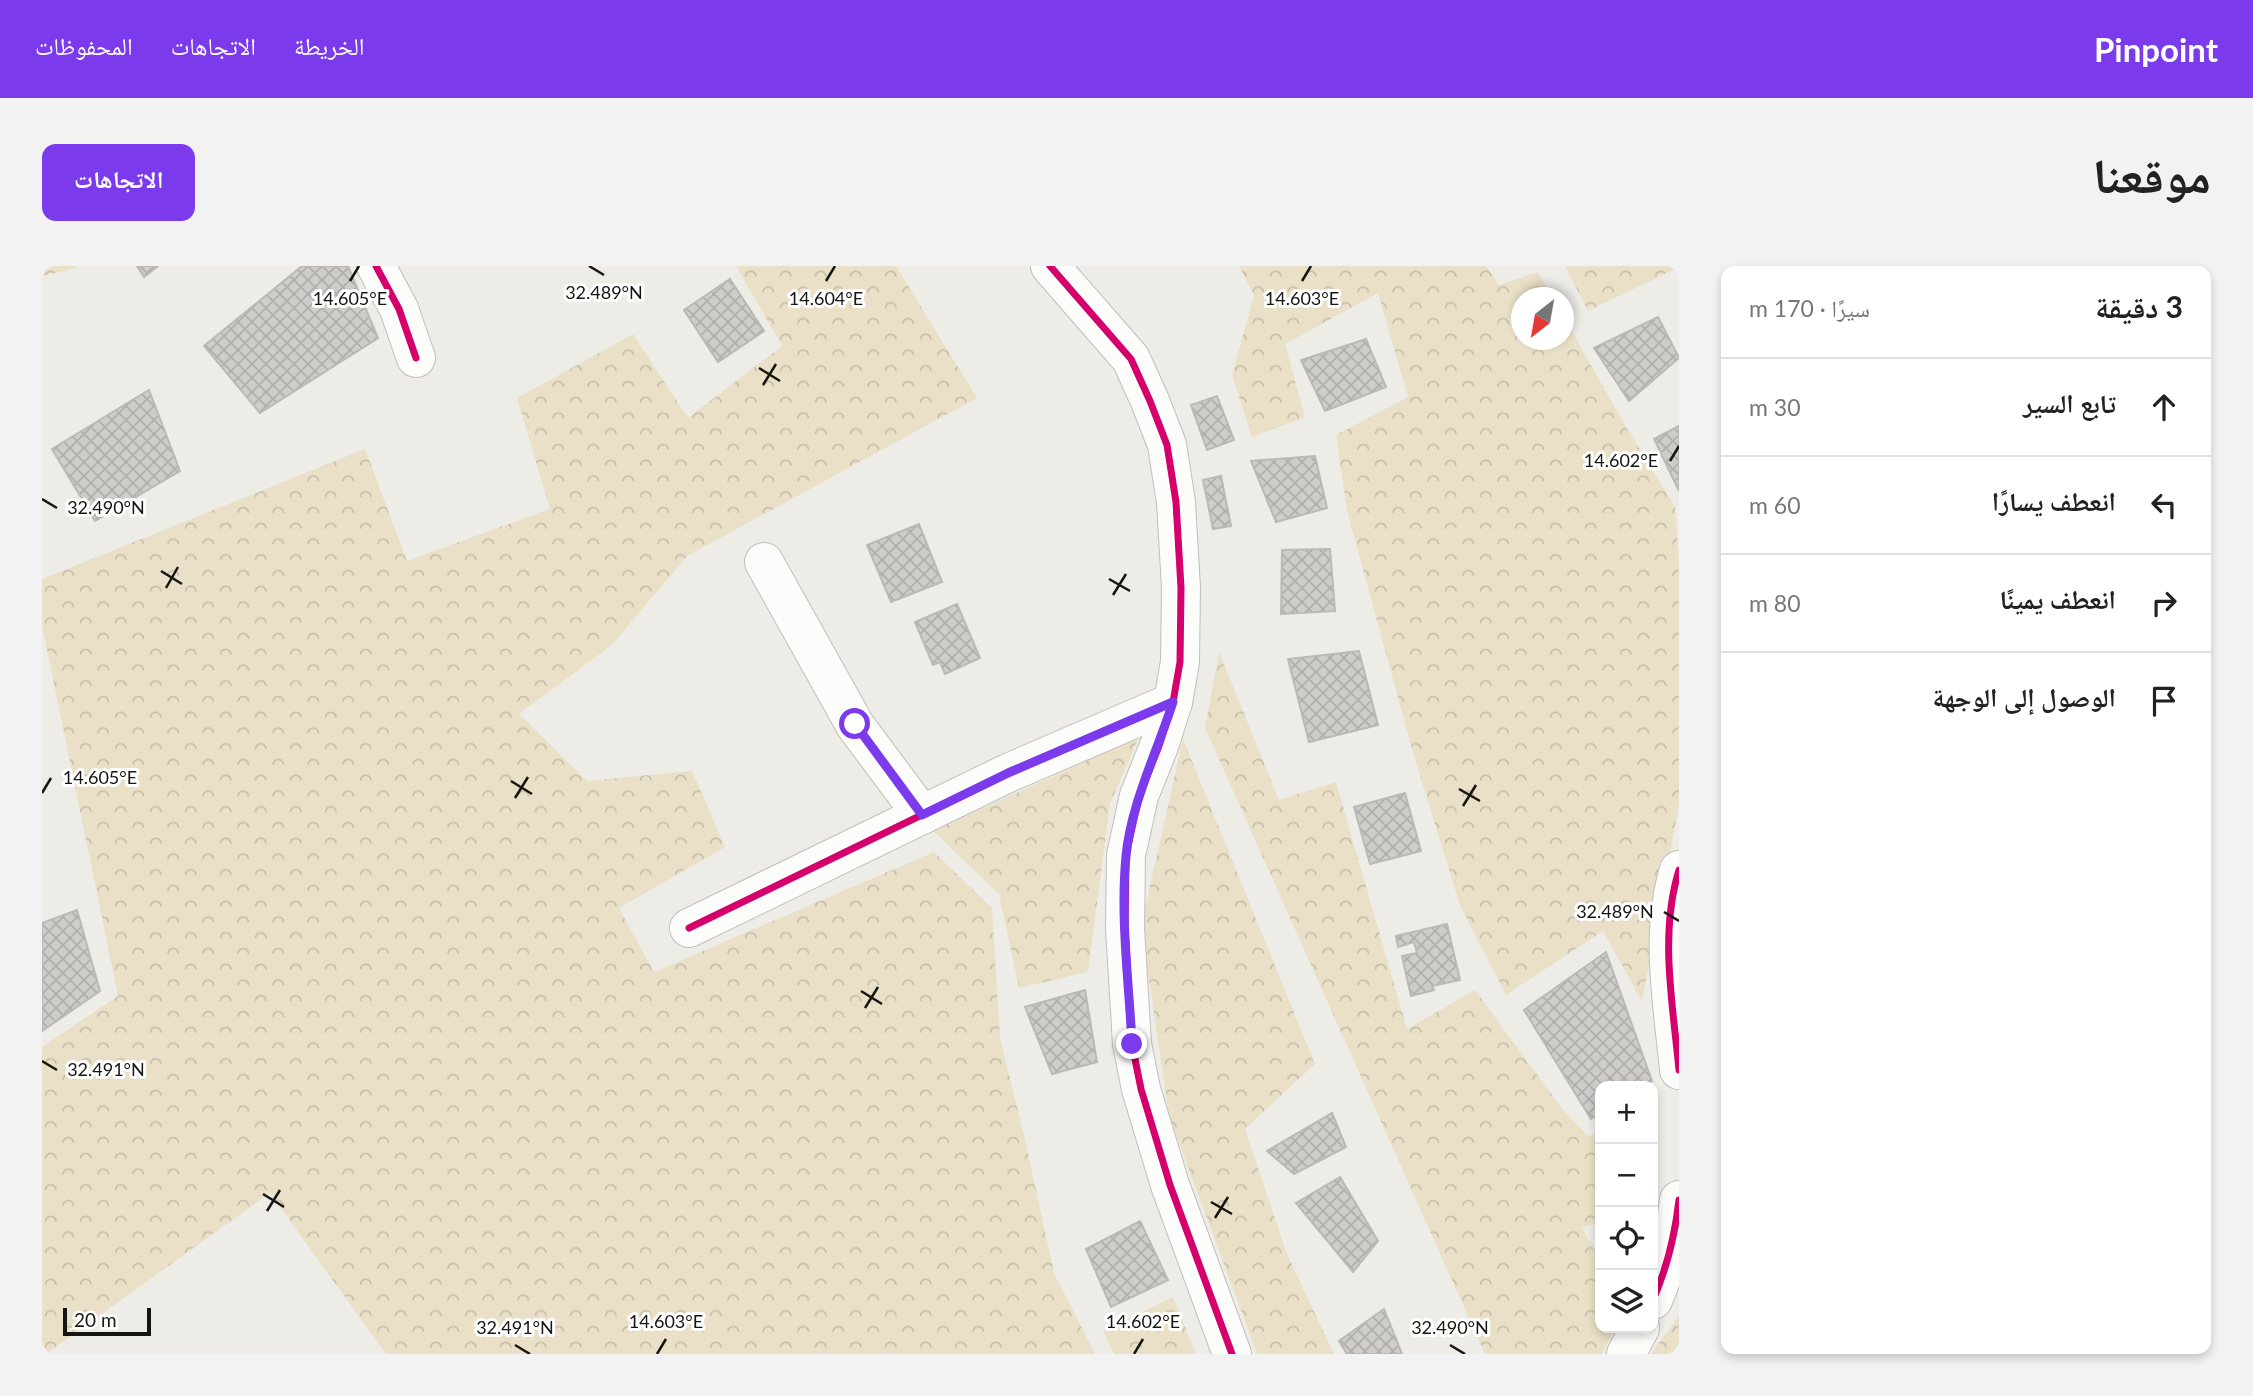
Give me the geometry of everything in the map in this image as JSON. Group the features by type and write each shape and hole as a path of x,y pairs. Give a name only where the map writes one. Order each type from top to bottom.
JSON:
{"street":[{"path":"376,266 399,309 416,359"},
{"path":"1050,266 1131,359 1167,445 1176,502 1181,588 1180,662 1173,702 1160,746 1139,796 1126,855 1125,928 1132,1044 1141,1089 1170,1185 1232,1354"},
{"path":"764,562 855,724 922,815"},
{"path":"689,928 1008,773 1173,702"},
{"path":"1679,870 1674,886 1668,946 1679,1070"},
{"path":"1658,1287 1676,1224 1679,1200"},
{"path":"1626,1354 1637,1333"}],"green space":[{"path":"42,266 76,266 76,268 42,276"},
{"path":"736,266 896,266 977,398 687,556 612,645 519,714 587,781 692,771 725,847 619,908 654,972 934,852 992,908 1000,1038 1054,1273 1095,1354 386,1354 270,1193 46,1354 42,1354 42,1047 118,996 42,625 42,579 365,449 407,561 550,509 517,398 633,334 688,418 782,346"},
{"path":"1239,266 1486,266 1499,285 1538,272 1546,287 1511,287 1511,350 1574,350 1574,335 1675,507 1679,562 1679,805 1642,1001 1603,931 1506,995 1460,905 1414,756 1347,511 1336,435 1408,397 1378,293 1285,344 1305,417 1252,437 1232,375 1254,295"},
{"path":"1565,266 1679,266 1679,267 1588,311"},
{"path":"1219,652 1279,800 1336,782 1407,1029 1475,990 1563,1110 1589,1137 1595,1134 1595,1223 1582,1228 1595,1251 1595,1333 1612,1333 1602,1354 1485,1354 1205,728"},
{"path":"1139,737 1110,804 1088,972 1019,988 999,894 933,831"},
{"path":"1183,739 1315,1064 1245,1129 1287,1254 1334,1354 1257,1354 1169,1115 1141,926"},
{"path":"1173,1297 1196,1354 1114,1354 1103,1331"},
{"path":"1679,1316 1679,1343 1672,1354 1651,1354"}],"building":[{"path":"137,266 158,266 144,277"},
{"path":"302,266 348,266 378,338 260,413 204,346"},
{"path":"730,279 764,331 718,362 684,310"},
{"path":"1658,317 1679,358 1629,401 1594,348"},
{"path":"1366,339 1386,387 1325,411 1301,360"},
{"path":"149,390 180,471 95,521 52,449"},
{"path":"1217,396 1234,440 1207,450 1191,405"},
{"path":"1679,426 1679,491 1654,439"},
{"path":"1315,456 1327,508 1276,522 1251,461"},
{"path":"1221,476 1231,526 1213,529 1203,480"},
{"path":"919,524 942,582 891,602 867,545"},
{"path":"1330,549 1335,611 1281,614 1282,550"},
{"path":"957,604 980,658 945,674 940,662 933,665 915,622"},
{"path":"1359,651 1378,725 1309,742 1288,659"},
{"path":"1405,793 1421,851 1370,864 1354,807"},
{"path":"77,910 100,991 42,1031 42,923"},
{"path":"1447,924 1460,980 1432,986 1434,990 1411,996 1402,956 1417,953 1414,942 1398,947 1396,936"},
{"path":"1606,952 1652,1081 1595,1081 1595,1116 1591,1119 1524,1010"},
{"path":"1085,990 1097,1062 1052,1074 1025,1007"},
{"path":"1332,1113 1346,1147 1294,1174 1267,1151"},
{"path":"1340,1177 1378,1241 1353,1272 1296,1203"},
{"path":"1140,1221 1168,1280 1111,1307 1086,1249"},
{"path":"1384,1309 1402,1354 1347,1354 1339,1341"}],"cycle path":[{"path":"376,266 399,309 416,358"},
{"path":"1050,266 1131,359 1167,445 1176,502 1181,588 1180,662 1173,702 1139,796 1126,855 1125,928 1132,1044 1141,1089 1170,1185 1232,1354"},
{"path":"689,928 1008,773 1173,702"},
{"path":"1679,870 1673,894 1669,944 1679,1070"},
{"path":"1658,1287 1670,1251 1679,1200"}],"route":[{"path":"855,724 922,815 1008,773 1173,702 1160,746 1139,796 1126,855 1125,928 1132,1044"}]}
